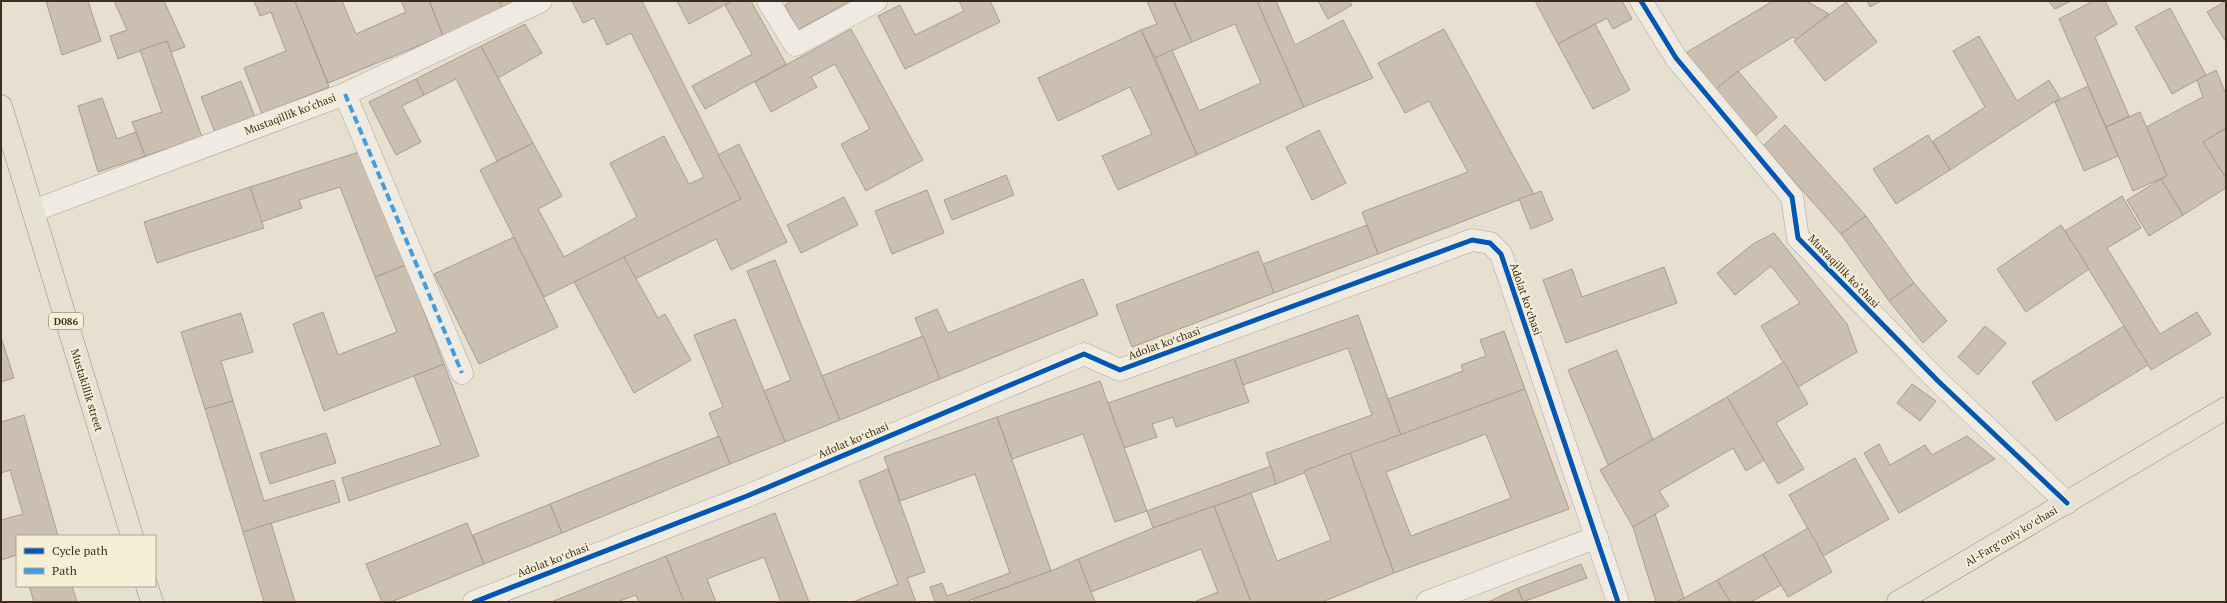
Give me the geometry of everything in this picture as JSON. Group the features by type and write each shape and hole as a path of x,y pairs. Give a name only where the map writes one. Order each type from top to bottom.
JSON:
{"main road":[{"name":"Mustakillik street","path":"1,106 132,535"},
{"name":"Al-Fargʻoniy koʻchasi","path":"1898,602 2226,408"},
{"path":"147,587 152,602"}],"street":[{"name":"Mustaqillik ko‘chasi","path":"33,211 345,94 541,1"},
{"path":"768,1 795,45 876,1"},
{"name":"Mustaqillik ko‘chasi","path":"1640,1 1676,58 1792,197 1798,238 1938,381 2067,502"},
{"path":"345,94 462,373"},
{"name":"Adolat koʻchasi","path":"474,602 747,496 1084,354 1120,370 1472,240 1490,243 1501,254 1618,602"},
{"path":"1428,602 1596,537"}],"building":[{"path":"46,1 88,1 101,41 62,55"},
{"path":"114,1 164,1 185,47 171,52 167,41 118,59 110,36 127,30"},
{"path":"254,1 295,1 329,87 262,114 244,68 286,51 271,12 260,16"},
{"path":"295,1 342,1 356,34 406,12 401,1 429,1 443,36 328,83"},
{"path":"499,1 503,10 443,36 430,2"},
{"path":"499,1 518,1 503,10"},
{"path":"572,1 642,1 741,199 544,297 480,170 533,143 562,196 538,209 564,257 637,217 610,163 664,136 689,184 704,177 631,33 607,45 594,18 583,23"},
{"path":"677,1 732,1 689,24"},
{"path":"732,1 751,1 786,64 705,109 692,86 752,54 725,5"},
{"path":"792,1 850,1 798,30 785,5"},
{"path":"959,1 990,1 1000,22 905,69 878,16 900,5 915,35 964,11"},
{"path":"1147,1 1173,1 1192,42 1155,58 1141,30 1157,24"},
{"path":"1174,1 1257,1 1304,107 1197,155 1155,58 1172,50 1199,111 1261,83 1235,24 1192,42"},
{"path":"1257,1 1276,1 1295,45 1343,20 1373,78 1304,107"},
{"path":"1318,1 1349,1 1352,5 1328,19"},
{"path":"1535,1 1622,1 1632,19 1613,29 1607,18 1558,44"},
{"path":"1773,1 1806,1 1829,14 1797,39 1793,37 1738,71 1715,90 1684,54"},
{"path":"1867,1 1881,1 1870,7"},
{"path":"2048,1 2071,1 2055,9"},
{"path":"2093,1 2105,1 2117,24 2095,37 2129,116 2106,127 2059,19"},
{"path":"2226,1 2226,42 2207,12"},
{"path":"1846,2 1877,42 1825,81 1794,41"},
{"path":"2170,8 2206,75 2172,94 2135,27"},
{"path":"525,24 542,53 498,78 481,46"},
{"path":"1595,24 1630,90 1593,109 1558,44"},
{"path":"851,29 923,160 866,191 841,144 870,129 835,64 811,77 817,87 771,112 755,82"},
{"path":"1444,29 1534,194 1378,254 1362,212 1468,172 1429,101 1405,113 1378,63"},
{"path":"1141,30 1197,155 1118,190 1102,156 1152,134 1130,87 1058,121 1038,78"},
{"path":"1979,36 2017,101 2049,80 2060,98 1950,170 1933,141 1985,107 1953,51"},
{"path":"167,41 202,137 145,156 132,122 162,112 140,50"},
{"path":"481,46 533,143 497,161 456,79 424,95 416,79"},
{"path":"2216,70 2226,94 2226,128 2203,142 2226,178 2226,188 2183,215 2161,179 2167,176 2146,127 2203,97 2197,80"},
{"path":"1738,71 1777,117 1755,136 1715,90"},
{"path":"416,79 424,95 402,106 421,142 396,155 369,102"},
{"path":"241,81 255,117 215,132 201,97"},
{"path":"2088,86 2118,156 2084,171 2055,102"},
{"path":"102,98 117,139 136,132 145,156 98,172 78,106"},
{"path":"2140,112 2167,176 2133,191 2106,127"},
{"path":"1785,125 1866,216 1841,234 1763,146"},
{"path":"2226,128 2226,178 2203,142"},
{"path":"1319,130 1346,183 1312,200 1286,147"},
{"path":"1928,135 1950,170 1896,204 1873,169"},
{"path":"739,144 787,242 731,270 716,239 635,279 624,257 741,199 718,155"},
{"path":"362,151 406,265 375,277 340,187 299,200 302,208 261,222 250,187"},
{"path":"1006,175 1014,195 952,220 944,200"},
{"path":"2161,179 2183,215 2149,236 2127,200"},
{"path":"250,187 264,228 157,263 144,222"},
{"path":"927,190 944,233 892,254 875,211"},
{"path":"1541,191 1553,220 1531,229 1519,199"},
{"path":"2122,196 2141,228 2107,248 2160,334 2197,312 2211,334 2151,370 2065,231"},
{"path":"844,197 858,225 801,253 787,225"},
{"path":"1866,216 1914,283 1889,301 1841,234"},
{"path":"1367,225 1378,254 1274,293 1263,264"},
{"path":"2061,225 2089,269 2026,312 1997,269"},
{"path":"1774,233 1847,324 1857,352 1798,387 1761,326 1800,303 1771,266 1735,295 1717,273 1753,244"},
{"path":"514,237 558,327 479,364 434,274"},
{"path":"1258,251 1274,293 1132,347 1116,305"},
{"path":"624,257 658,318 665,314 691,360 634,393 574,282"},
{"path":"775,260 840,420 785,442 764,391 791,380 747,271"},
{"path":"406,265 444,364 324,411 293,324 323,312 338,355 397,332 375,277"},
{"path":"1664,267 1677,303 1566,343 1543,280 1572,269 1582,297"},
{"path":"1083,279 1098,315 940,379 915,318 937,309 948,333"},
{"path":"1914,283 1947,321 1923,343 1889,301"},
{"path":"241,313 253,352 221,361 233,401 205,409 181,332"},
{"path":"1358,315 1401,435 1276,484 1266,453 1372,415 1348,348 1243,385 1234,359"},
{"path":"735,319 785,442 730,464 709,413 723,407 694,335"},
{"path":"1985,326 2006,343 1978,375 1958,357"},
{"path":"2124,326 2148,365 2056,421 2032,382"},
{"path":"1504,331 1525,389 1401,435 1388,399 1463,371 1461,365 1486,356 1480,340"},
{"path":"923,336 940,379 840,420 822,376"},
{"path":"1,337 14,378 1,382"},
{"path":"1617,350 1653,440 1608,465 1568,370"},
{"path":"1234,359 1249,402 1176,427 1173,417 1152,424 1157,437 1124,448 1108,403"},
{"path":"1784,362 1808,404 1776,423 1804,469 1778,484 1727,397"},
{"path":"444,364 479,456 349,501 342,478 441,445 414,376"},
{"path":"1100,381 1147,511 1115,522 1083,434 1012,459 997,417"},
{"path":"1912,384 1936,401 1920,421 1897,403"},
{"path":"1525,389 1569,509 1394,573 1350,453","holes":["1486,434 1511,498 1411,536 1386,472"]},
{"path":"1727,397 1764,460 1746,471 1733,448 1659,491 1669,506 1633,527 1600,470"},
{"path":"233,401 264,501 334,480 340,502 243,532 205,409"},
{"path":"24,415 58,535 16,535 16,555 1,560 1,520 23,514 10,470 1,473 1,422"},
{"path":"997,417 1051,571 965,602 935,602 930,587 942,583 947,596 1010,573 975,474 900,501 884,457"},
{"path":"326,433 336,463 270,484 260,453"},
{"path":"719,436 730,464 562,533 550,504"},
{"path":"1967,436 1995,459 1899,513 1864,453 1879,444 1890,465 1925,445 1932,455"},
{"path":"1350,453 1394,573 1322,602 1251,602 1214,506 1251,493 1277,561 1331,540 1304,471"},
{"path":"1855,458 1889,519 1823,556 1789,495"},
{"path":"1271,466 1276,484 1153,528 1147,511"},
{"path":"888,469 925,572 907,578 916,602 853,602 898,584 859,481"},
{"path":"550,504 562,533 484,564 473,535"},
{"path":"1214,506 1251,602 1194,602 1218,592 1201,549 1091,592 1078,559 1153,528"},
{"path":"775,513 809,602 781,602 764,557 707,579 716,602 684,602 666,556"},
{"path":"1655,514 1684,598 1677,602 1656,602 1633,527"},
{"path":"271,523 295,602 264,602 243,532"},
{"path":"467,523 484,564 391,602 382,602 366,564"},
{"path":"1808,528 1832,572 1788,597 1763,554"},
{"path":"1763,554 1781,585 1751,602 1730,602 1717,580"},
{"path":"666,556 684,602 639,602 636,595 617,602 551,602"},
{"path":"1078,559 1095,602 974,602 973,599 1051,571"},
{"path":"1581,564 1587,578 1523,602 1518,588"},
{"path":"1717,580 1730,602 1677,602 1684,598"},
{"path":"29,587 72,587 77,602 34,602"},
{"path":"1518,588 1523,602 1488,602"}],"marked path":[{"path":"345,94 462,373"}],"cycle path":[{"path":"1641,1 1676,58 1792,197 1798,238 1938,381 2067,503"},
{"path":"474,602 747,496 1084,354 1120,370 1472,240 1490,243 1501,254 1618,602"}]}
